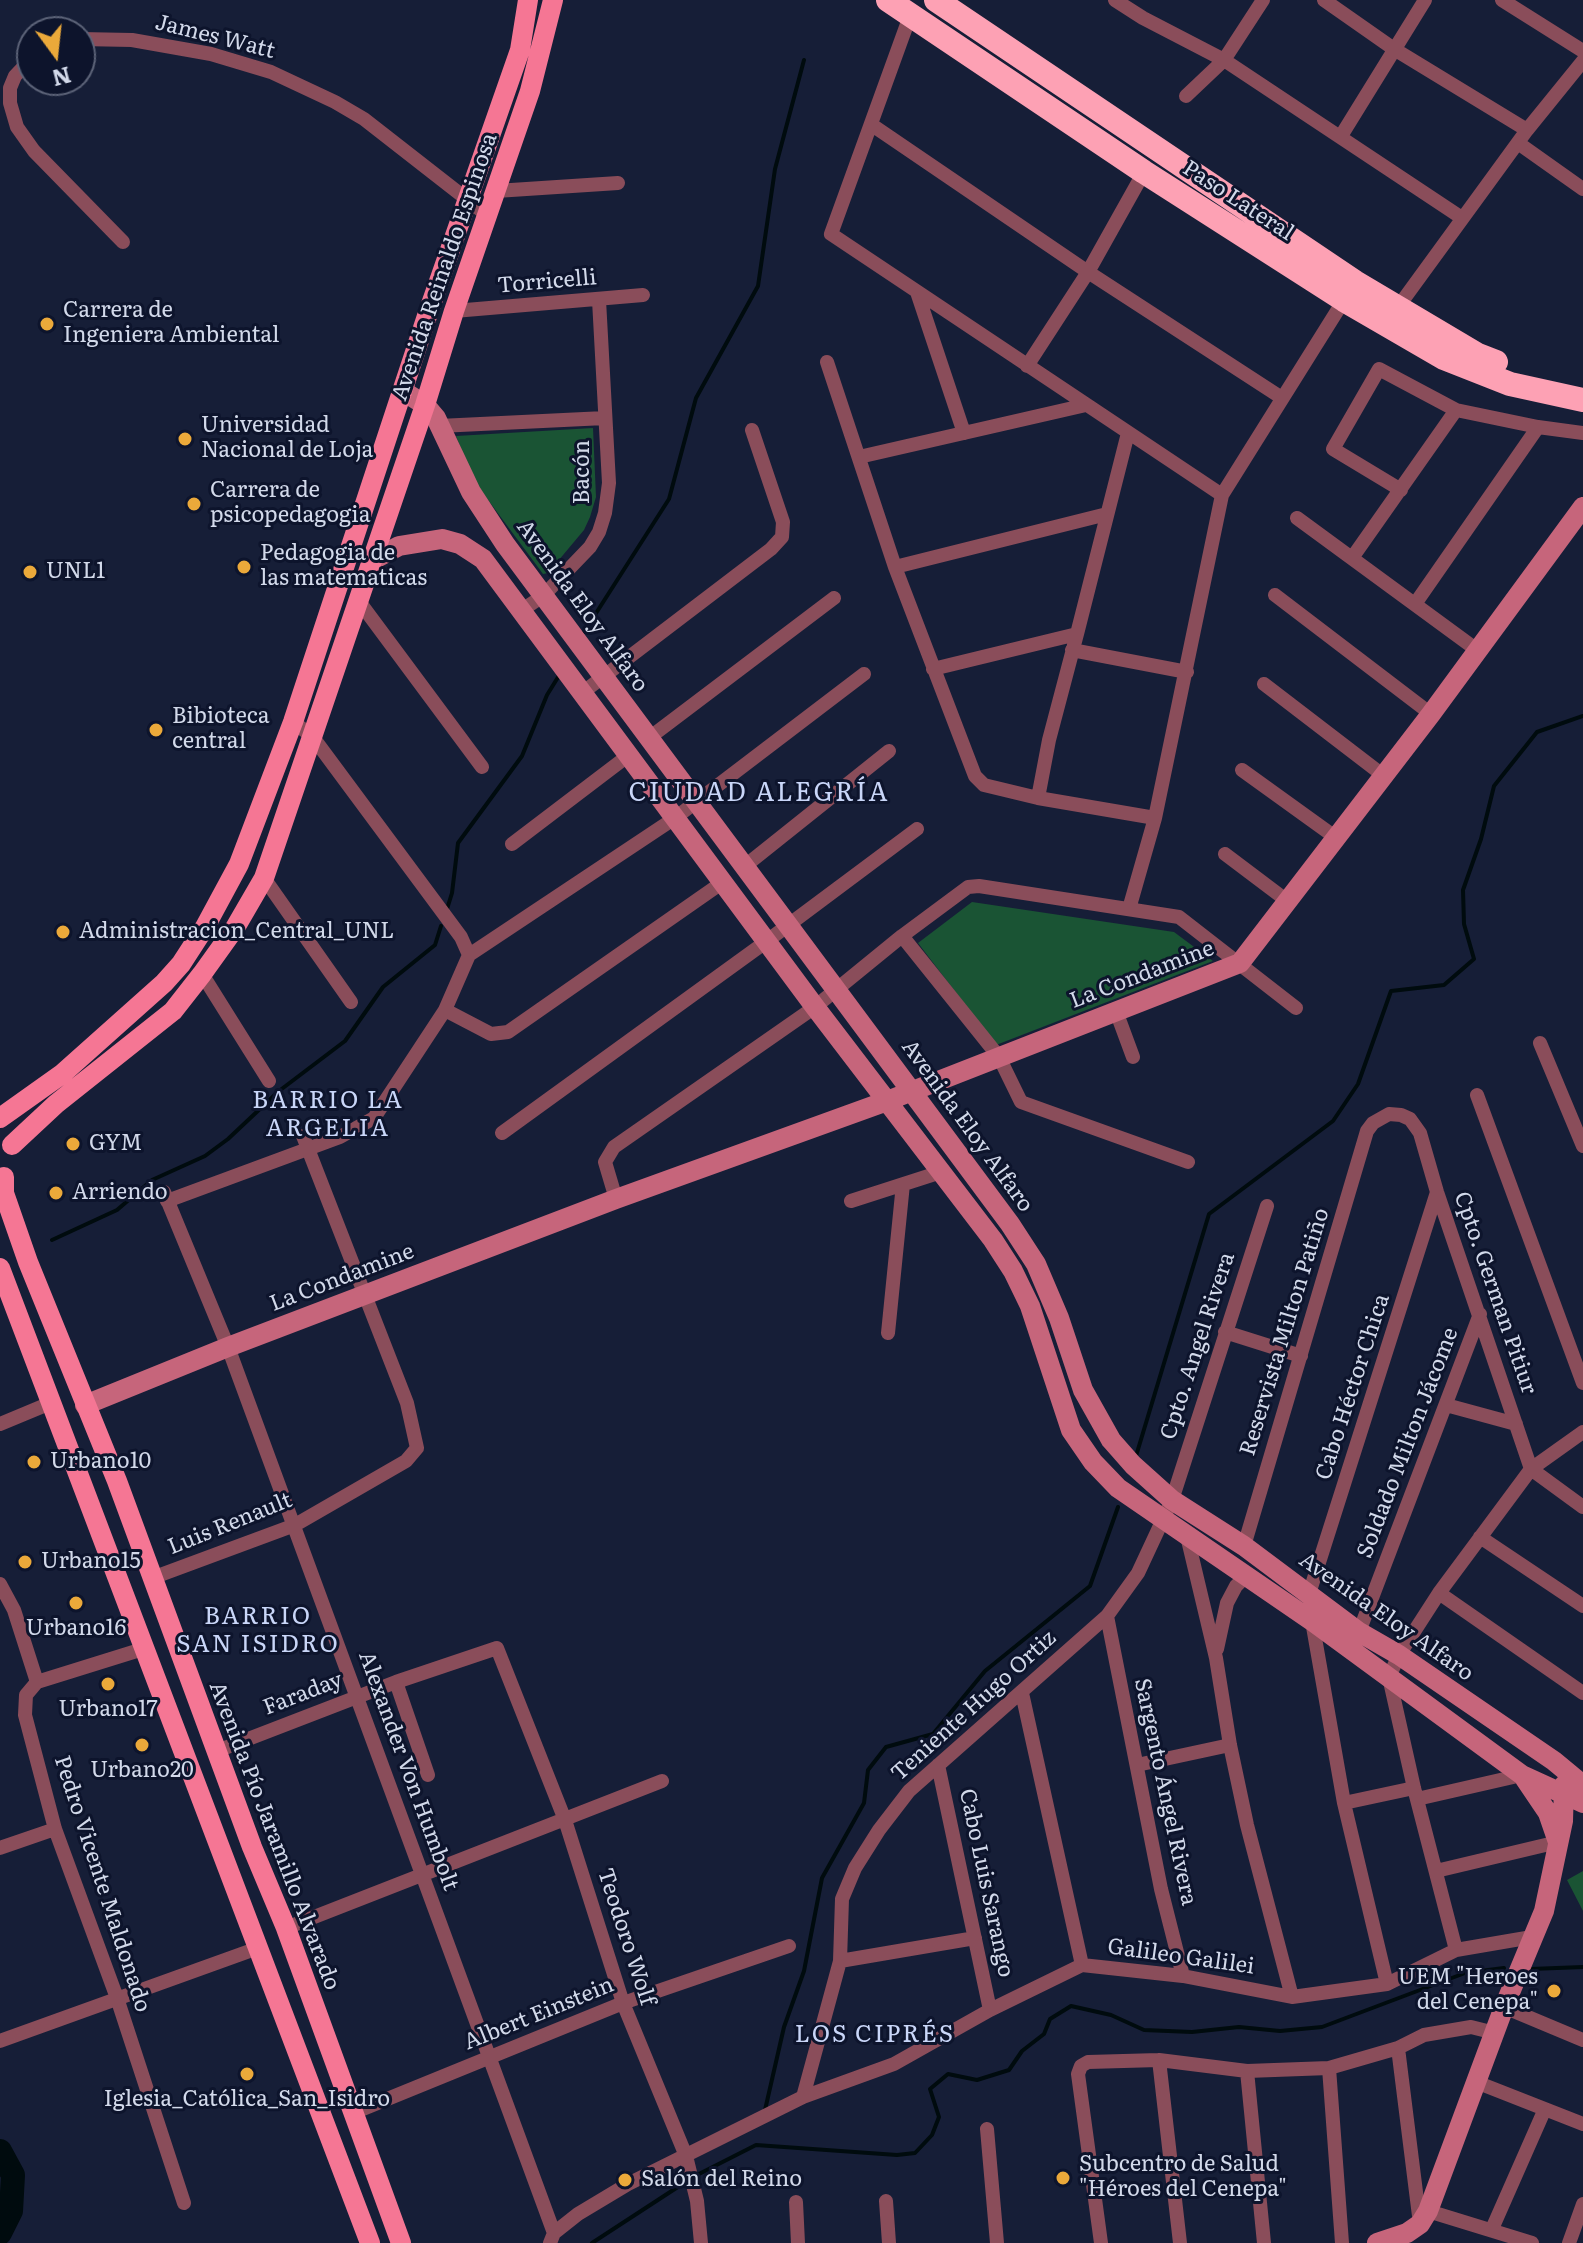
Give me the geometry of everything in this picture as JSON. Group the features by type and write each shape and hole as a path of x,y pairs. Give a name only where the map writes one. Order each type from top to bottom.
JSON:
{"highway":[{"name":"Paso Lateral","path":"888,0 1144,172 1344,300 1444,358 1510,384 1583,400"},
{"path":"936,0 1342,273 1478,355 1545,378 1583,386"}],"main road":[{"name":"Avenida Reinaldo Espinosa","path":"6,1136 56,1104 173,1011 235,928 264,878 530,91 530,53 525,30 528,0"},
{"name":"Avenida Reinaldo Espinosa","path":"0,1118 104,1040 181,964 239,864 293,722 468,199 553,0"},
{"path":"2,1179 13,1160 6,1136"},
{"name":"Avenida Pío Jaramillo Alvarado","path":"2,1179 4,1193 45,1308 117,1481 401,2243"},
{"path":"0,1268 370,2243"},
{"path":"20,1318 45,1308"},
{"path":"87,1493 117,1481"},
{"path":"155,1678 184,1667"},
{"path":"223,1858 252,1847"},
{"path":"292,2037 321,2027"},
{"path":"361,2217 387,2206"}],"street":[{"path":"1115,0 1224,60 1462,218"},
{"path":"1186,96 1224,60 1263,0"},
{"path":"1324,0 1394,49 1527,130"},
{"path":"1341,136 1425,0"},
{"path":"1502,0 1583,51"},
{"path":"910,16 831,234 1222,495"},
{"name":"James Watt","path":"96,39 132,40 211,54 271,72 364,119 487,215"},
{"path":"1398,307 1527,130 1583,61"},
{"path":"16,75 10,88 10,103 17,127 34,151 123,242"},
{"path":"872,125 1088,272 1282,398"},
{"path":"1518,143 1583,189"},
{"path":"1027,366 1088,272 1144,172"},
{"path":"496,191 618,183"},
{"path":"917,292 964,433"},
{"name":"Torricelli","path":"454,311 643,295"},
{"name":"Bacón","path":"522,610 543,596 590,547 599,532 608,498 599,300"},
{"path":"1129,909 1155,818 1222,495 1344,300"},
{"path":"827,362 895,567 979,782 1038,798 1155,818"},
{"path":"1401,490 1333,449 1379,369 1456,410 1583,433"},
{"name":"Avenida Eloy Alfaro","path":"403,391 425,405 439,426 471,492 543,596 912,1090 1023,1244 1036,1264 1059,1318 1083,1390 1111,1440 1172,1500 1244,1546 1359,1632 1399,1655 1554,1761 1564,1784 1577,1795"},
{"path":"859,457 1086,405"},
{"path":"1352,558 1456,410"},
{"path":"439,426 605,418"},
{"path":"1415,604 1538,427"},
{"path":"582,693 771,549 782,537 783,522 752,430"},
{"path":"1038,798 1072,650 1128,433"},
{"name":"La Condamine","path":"85,1405 228,1347 616,1199 887,1101 1240,963 1431,714 1583,507"},
{"path":"895,567 1107,514"},
{"path":"1297,518 1477,650"},
{"name":"Avenida Eloy Alfaro","path":"371,561 399,546 442,539 460,544 483,559 815,1007 1000,1250 1013,1271 1036,1325 1071,1430 1093,1462 1118,1488 1312,1621 1522,1775 1577,1795"},
{"path":"1275,595 1431,714"},
{"path":"649,738 834,598"},
{"path":"358,600 482,767"},
{"path":"933,669 1077,634"},
{"path":"1072,650 1187,672"},
{"path":"365,1295 305,1142 340,1137 374,1118 445,1010 469,955 675,818 864,674"},
{"path":"1264,684 1384,776"},
{"path":"293,722 312,736 461,937 469,955"},
{"path":"745,866 889,751"},
{"path":"512,844 629,755"},
{"path":"1242,770 1335,837"},
{"path":"502,1133 917,829"},
{"path":"1225,854 1286,900"},
{"path":"264,878 351,1002"},
{"path":"445,1010 491,1034 508,1032 723,882"},
{"path":"616,1199 605,1162 614,1147 815,1007 902,936 964,889 973,886 1174,915 1296,1008"},
{"path":"902,936 999,1057 1021,1102 1188,1162"},
{"path":"202,974 269,1081"},
{"path":"1116,1011 1133,1057"},
{"path":"1540,1043 1582,1137"},
{"path":"1477,1095 1583,1383"},
{"name":"Cpto. German Pitiur","path":"1367,1131 1380,1117 1389,1114 1410,1119 1420,1133 1531,1469"},
{"name":"Reservista Milton Patiño","path":"1244,1546 1367,1131"},
{"name":"Alexander Von Humbolt","path":"305,1142 166,1196 228,1347 295,1525 552,2238"},
{"path":"851,1201 941,1172"},
{"path":"888,1333 903,1184"},
{"name":"Cabo Héctor Chica","path":"1309,1594 1437,1192"},
{"name":"Cpto. Angel Rivera","path":"1172,1500 1267,1206"},
{"name":"Luis Renault","path":"152,1578 295,1525 414,1454 417,1441 407,1403 365,1295"},
{"name":"Soldado Milton Jácome","path":"1359,1632 1480,1314"},
{"path":"1036,1325 1059,1318"},
{"path":"1225,1332 1301,1356"},
{"path":"0,1424 53,1402"},
{"path":"1446,1405 1516,1424"},
{"path":"1456,1950 1389,1677 1399,1655 1439,1593 1531,1469 1583,1432"},
{"path":"1531,1469 1583,1507"},
{"name":"Teniente Hugo Ortiz","path":"803,2097 840,1961 842,1899 855,1868 909,1791 1107,1616 1138,1573 1172,1500"},
{"path":"1187,1536 1216,1658 1247,1825 1292,1997"},
{"path":"1480,1537 1583,1606"},
{"path":"1216,1658 1227,1603 1236,1586 1246,1576"},
{"path":"0,1584 14,1610 37,1682 143,1649"},
{"path":"1439,1593 1583,1693"},
{"name":"Sargento Ángel Rivera","path":"1107,1616 1161,1889 1183,1976"},
{"path":"1312,1621 1344,1803 1387,1984"},
{"name":"Faraday","path":"217,1751 396,1682 497,1648"},
{"name":"Teodoro Wolf","path":"497,1648 565,1820 623,2003 687,2160 697,2201 701,2243"},
{"name":"Pedro Vicente Maldonado","path":"37,1682 26,1695 25,1715 55,1829 117,1998 184,2203"},
{"path":"396,1682 428,1775"},
{"path":"1022,1693 1082,1965"},
{"path":"1137,1765 1230,1745"},
{"name":"Cabo Luis Sarango","path":"938,1765 990,2010"},
{"path":"1344,1803 1522,1775 1548,1813 1558,1842"},
{"path":"286,1928 662,1781"},
{"path":"1416,2228 1532,1937 1550,1888 1558,1842 1577,1795"},
{"path":"0,1848 55,1829"},
{"path":"1436,1871 1558,1842"},
{"name":"Galileo Galilei","path":"552,2238 578,2214 628,2184 687,2160 803,2097 894,2064 990,2010 1082,1965 1183,1976 1292,1997 1387,1984 1456,1950 1532,1937"},
{"path":"840,1961 975,1938"},
{"name":"Albert Einstein","path":"353,2113 623,2003 789,1946"},
{"path":"0,2041 258,1948"},
{"path":"1504,2007 1583,2040"},
{"path":"1101,2243 1078,2074 1081,2066 1088,2062 1159,2060 1247,2071 1329,2068 1398,2048 1424,2035 1471,2027 1495,2033"},
{"path":"1398,2048 1416,2228"},
{"path":"1159,2060 1180,2243"},
{"path":"1329,2068 1342,2243"},
{"path":"1247,2071 1264,2243"},
{"path":"1476,2082 1583,2124"},
{"path":"1487,2233 1544,2111"},
{"path":"987,2129 997,2243"},
{"path":"886,2201 889,2243"},
{"path":"796,2202 798,2243"},
{"path":"1569,2243 1583,2204"},
{"path":"1377,2243 1416,2228 1487,2233 1532,2243"}],"green space":[{"path":"593,428 596,497 590,517 584,530 548,573 543,574 474,481 456,436"},
{"path":"972,902 1174,932 1213,961 996,1045 918,943"},
{"path":"1583,1871 1583,1911 1567,1880"}],"waterway":[{"path":"584,632 669,499 696,398 758,286 775,169 804,60"},
{"path":"447,909 458,843 522,756 547,695 560,674"},
{"path":"1136,1456 1209,1214 1333,1121 1358,1084 1391,991 1444,985 1474,959 1464,924 1463,890 1481,839 1494,786 1537,732 1583,716"},
{"path":"52,1240 117,1210 152,1180 205,1156 228,1139 279,1091 345,1041 383,987 435,945 441,926"},
{"path":"765,2110 784,2027 804,1971 822,1878 864,1803 868,1770 886,1747 933,1734 985,1671 1090,1586 1118,1507"},
{"path":"1531,1969 1583,1967"},
{"path":"695,2176 756,2145 897,2155 915,2153 932,2135 939,2117 930,2089 948,2074 977,2080 1009,2070 1022,2051 1044,2034 1050,2019 1071,2006 1111,2015 1144,2030 1192,2032 1239,2027 1280,2031 1322,2027 1465,1973 1504,1968"},
{"path":"0,2151 13,2175 11,2211 0,2233"},
{"path":"592,2243 687,2181"}],"place":[{"name":"Carrera de Ingeniera Ambiental","path":"47,324"},
{"name":"Universidad Nacional de Loja","path":"185,439"},
{"name":"Carrera de psicopedagogia","path":"194,504"},
{"name":"Pedagogia de las matematicas","path":"244,567"},
{"name":"UNL1","path":"30,572"},
{"name":"Bibioteca central","path":"156,730"},
{"name":"Administracion_Central_UNL","path":"63,932"},
{"name":"GYM","path":"73,1144"},
{"name":"Arriendo","path":"56,1193"},
{"name":"Urbano10","path":"34,1462"},
{"name":"Urbano15","path":"25,1562"},
{"name":"Urbano16","path":"76,1603"},
{"name":"Urbano17","path":"108,1684"},
{"name":"Urbano20","path":"142,1745"},
{"name":"UEM \"Heroes del Cenepa\"","path":"1554,1991"},
{"name":"Iglesia_Católica_San_Isidro","path":"247,2074"},
{"name":"Subcentro de Salud \"Héroes del Cenepa\"","path":"1063,2178"},
{"name":"Salón del Reino","path":"625,2180"}],"district":[{"name":"CIUDAD ALEGRÍA","path":"759,793"},
{"name":"BARRIO LA ARGELIA","path":"328,1115"},
{"name":"BARRIO SAN ISIDRO","path":"258,1631"},
{"name":"LOS CIPRÉS","path":"875,2035"}]}
